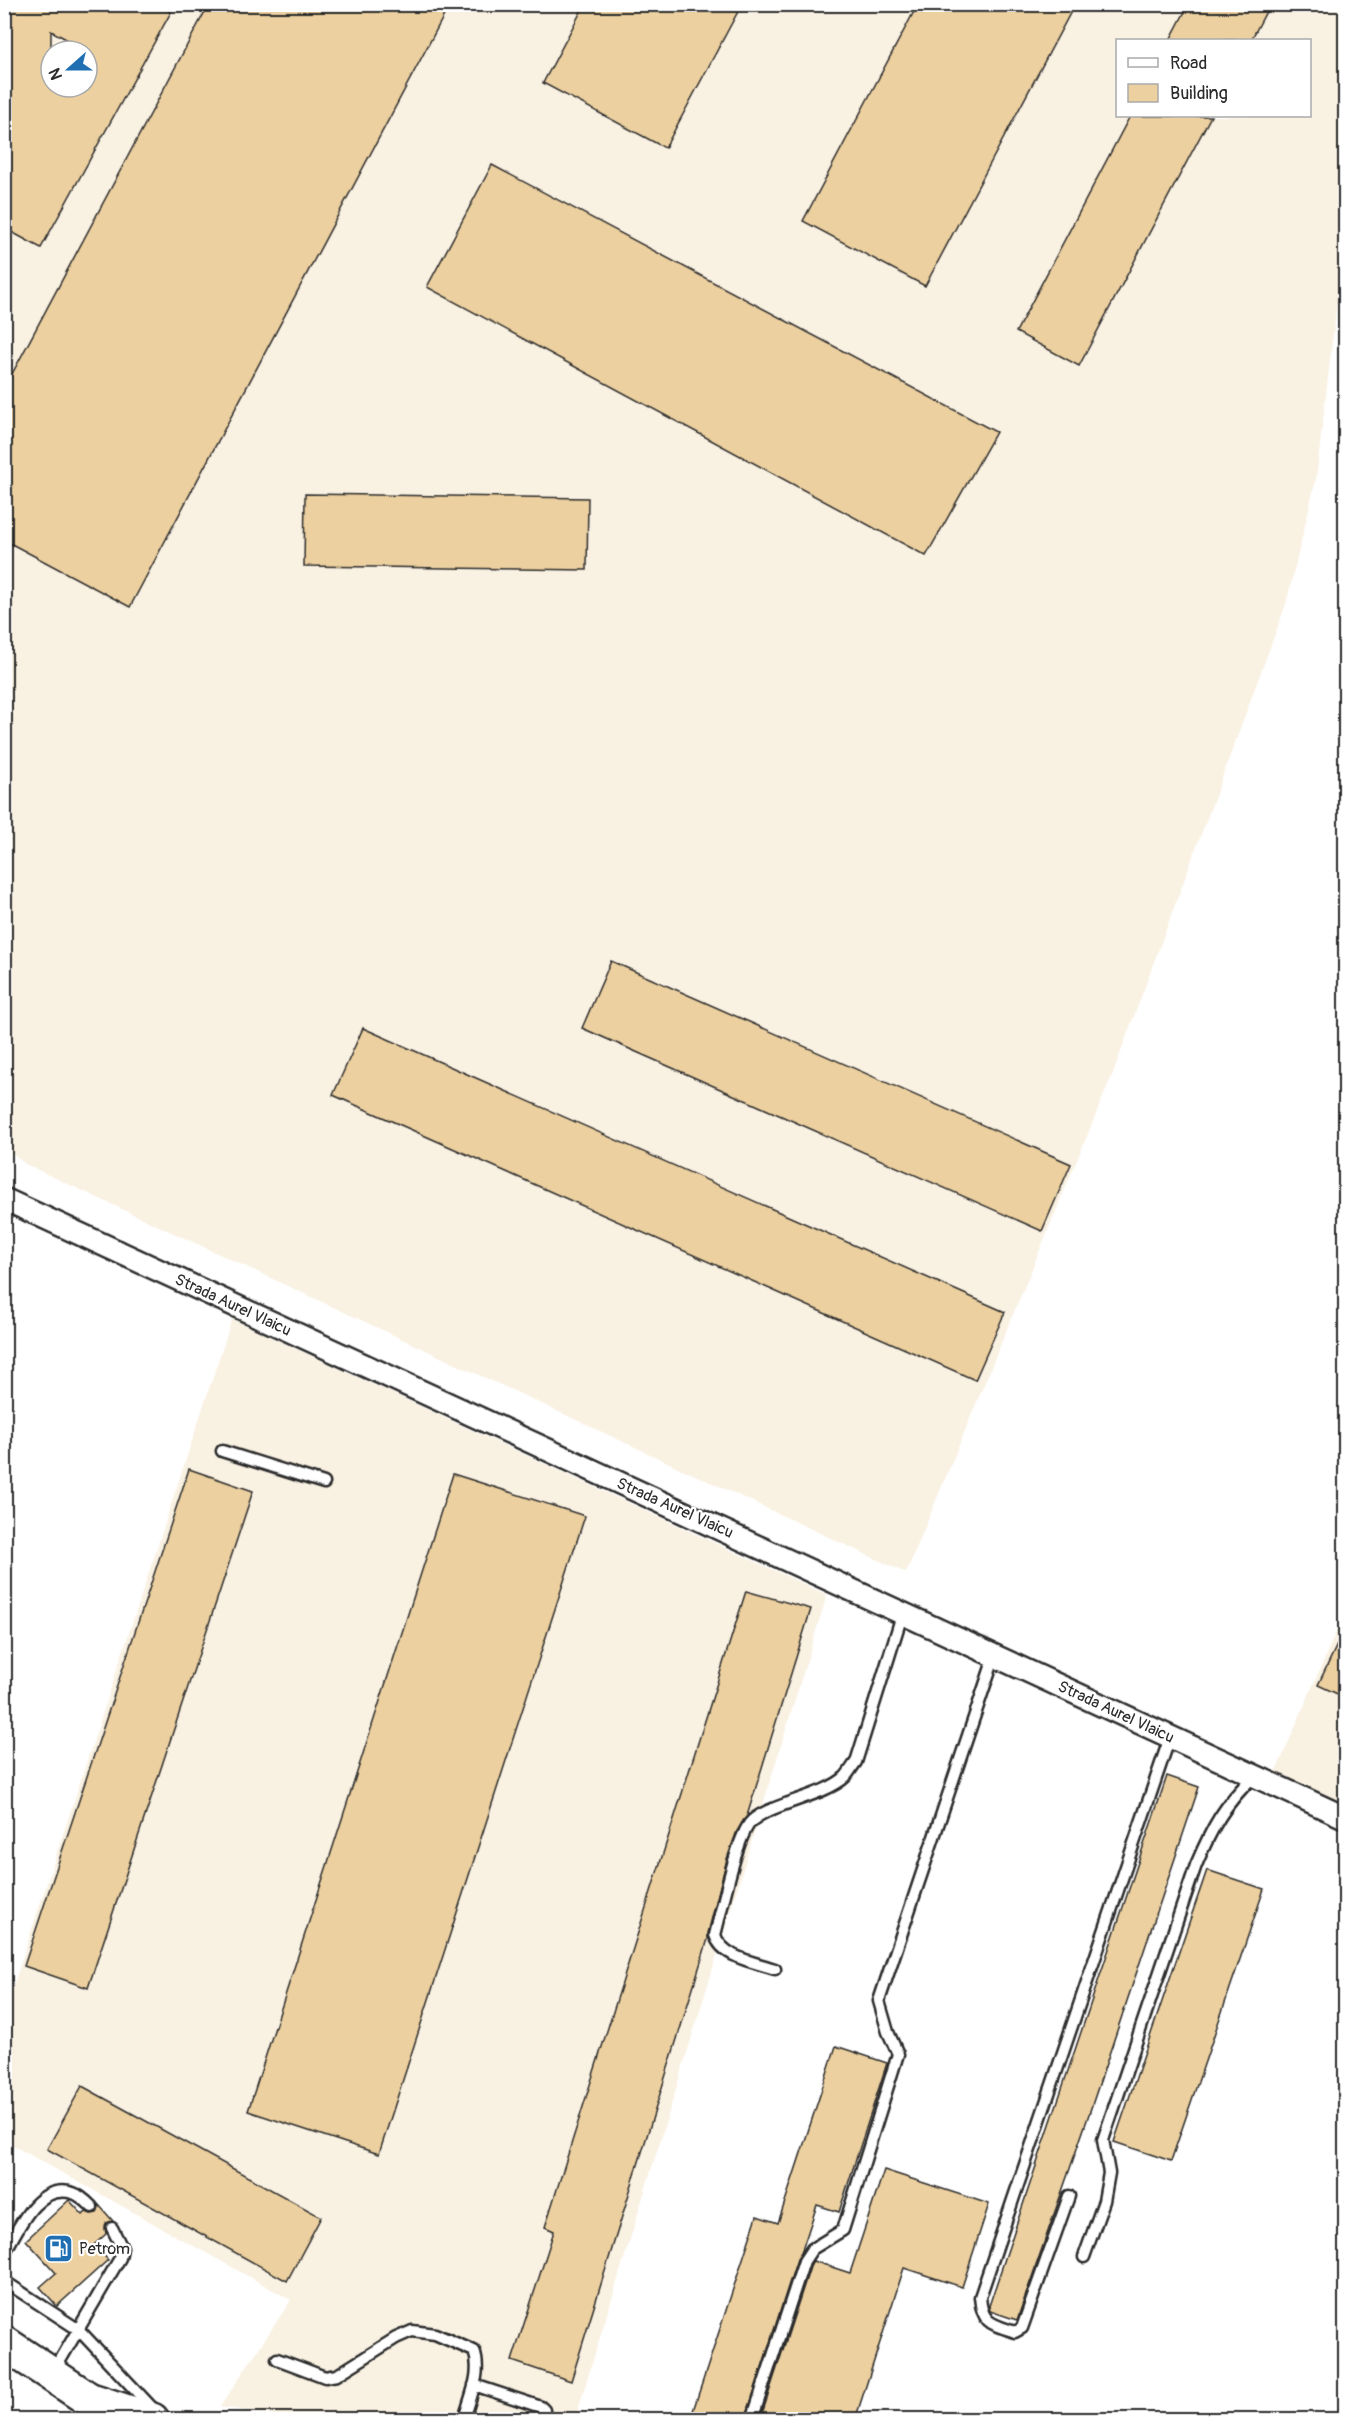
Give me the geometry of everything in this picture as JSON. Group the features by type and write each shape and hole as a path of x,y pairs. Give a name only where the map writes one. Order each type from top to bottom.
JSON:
{"main road":[{"path":"4,2343 52,2374 86,2414 152,2420"},
{"path":"4,2366 86,2414 120,2420"}],"street":[{"name":"Strada Aurel Vlaicu","path":"4,1199 1346,1818"}],"lane":[{"path":"222,1451 324,1483"},
{"path":"775,1969 725,1951 717,1944 715,1935 740,1847 750,1824 758,1816 815,1794 844,1778 856,1762 903,1612"},
{"path":"752,2420 804,2262 812,2249 843,2230 898,2055 879,2001 995,1655"},
{"path":"1070,2196 1022,2328 1015,2332 989,2323 981,2312 980,2297 1170,1737"},
{"path":"1084,2257 1104,2200 1109,2173 1103,2140 1196,1865 1212,1827 1231,1798 1254,1776"},
{"path":"4,2254 22,2219 47,2195 62,2191 76,2193 92,2207"},
{"path":"52,2374 120,2258 122,2248 112,2228"},
{"path":"4,2281 79,2330 164,2420"},
{"path":"277,2359 325,2377 337,2375 396,2338 412,2331 435,2334 474,2350 478,2361 466,2420"},
{"path":"474,2385 541,2407 544,2410 542,2420"}],"shaded area":[{"path":"4,5 1345,5 1345,233 1316,479 1286,604 1113,1073 906,1573 25,1164 5,1148"},
{"path":"232,1319 827,1595 575,2419 308,2420 220,2407 291,2300 5,2141 5,2011"},
{"path":"1345,1611 1345,1809 1275,1774"}],"building":[{"path":"4,4 156,4 171,12 41,248 4,228"},
{"path":"209,4 450,4 130,607 4,540 4,389"},
{"path":"585,4 742,4 665,148 543,83"},
{"path":"918,4 1075,4 925,286 803,221"},
{"path":"1189,4 1270,4 1252,39 1171,39"},
{"path":"1129,117 1210,117 1079,366 1016,332"},
{"path":"492,165 996,432 926,556 427,287"},
{"path":"305,494 588,498 587,570 304,566"},
{"path":"611,961 1071,1164 1042,1231 582,1028"},
{"path":"363,1028 1005,1312 975,1380 333,1095"},
{"path":"189,1469 253,1491 88,1988 24,1966"},
{"path":"453,1474 585,1516 379,2154 248,2111"},
{"path":"746,1591 811,1609 747,1816 737,1831 727,1859 708,1939 571,2381 512,2361 554,2231 545,2227"},
{"path":"1346,1626 1346,1698 1318,1685"},
{"path":"1167,1776 1199,1787 1017,2320 990,2311 989,2306"},
{"path":"1207,1870 1264,1889 1171,2161 1114,2142"},
{"path":"836,2046 887,2063 839,2212 817,2205 797,2259 745,2420 690,2420 757,2216 778,2223"},
{"path":"82,2086 321,2217 287,2281 47,2149"},
{"path":"884,2170 989,2204 962,2287 904,2268 855,2420 760,2420 811,2264 813,2261 850,2273"},
{"path":"69,2200 83,2215 86,2212 97,2213 99,2205 113,2221 106,2223 106,2234 94,2245 108,2260 57,2306 40,2287 56,2273 26,2240"}],"place":[{"name":"Petrom","path":"58,2249"}]}
